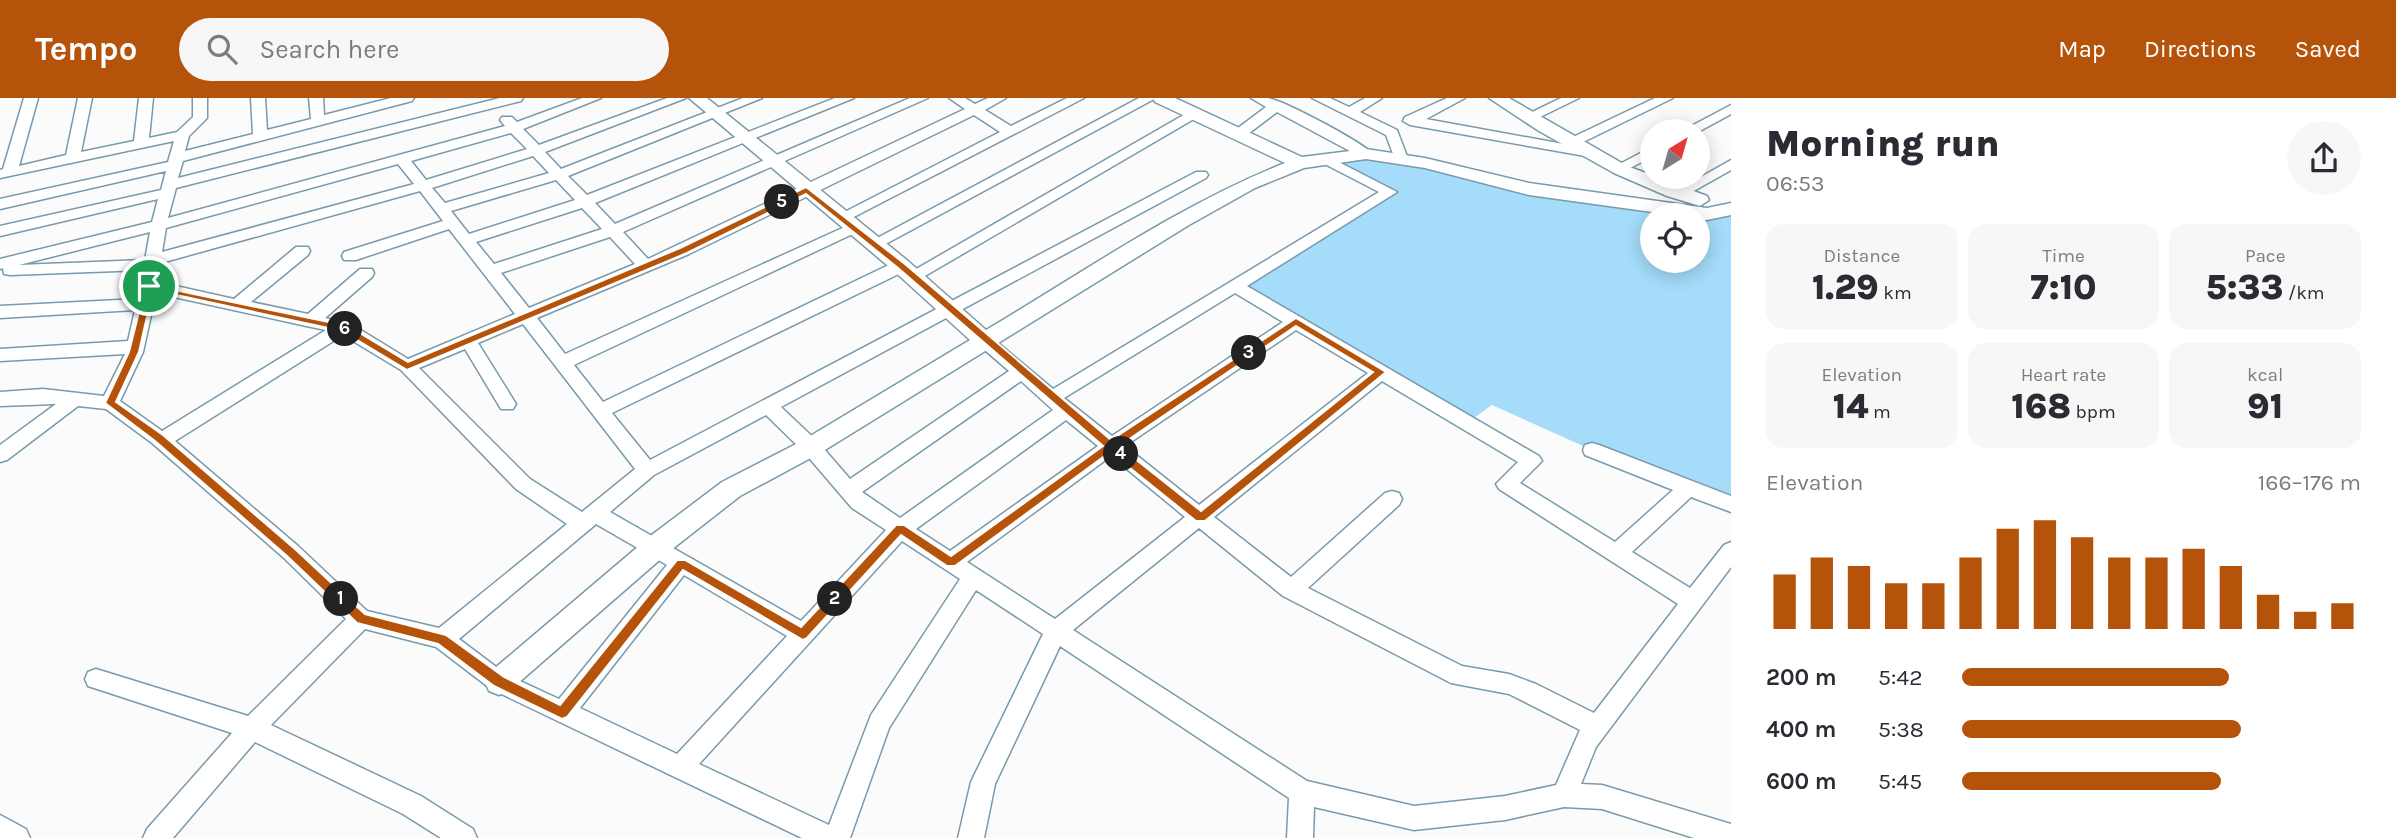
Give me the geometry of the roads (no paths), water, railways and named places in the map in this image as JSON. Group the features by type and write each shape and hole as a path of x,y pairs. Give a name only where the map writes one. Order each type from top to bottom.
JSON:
{"street":[{"path":"5,172 28,116 31,98"},
{"path":"73,158 85,98"},
{"path":"141,143 146,98"},
{"path":"5,172 181,135 200,118 200,98"},
{"path":"258,98 260,135"},
{"path":"316,98 318,120"},
{"path":"0,204 175,161 371,102 407,98"},
{"path":"0,231 516,98"},
{"path":"0,264 159,225 513,128 594,98"},
{"path":"0,270 153,262 423,186 535,151 679,98"},
{"path":"696,98 907,271 1058,404 1291,590 1459,676 1509,684 1598,726"},
{"path":"350,256 755,98"},
{"path":"465,240 584,202 847,98"},
{"path":"490,271 612,231 921,98"},
{"path":"956,98 1010,132"},
{"path":"407,366 684,250 999,98"},
{"path":"562,363 847,223 1010,132 1077,98"},
{"path":"874,244 1149,98"},
{"path":"1161,98 1300,163"},
{"path":"1258,98 1366,154"},
{"path":"1320,98 1392,133 1401,159"},
{"path":"1351,112 1375,98"},
{"path":"1392,133 1410,120 1458,98"},
{"path":"1497,98 1591,153 1678,194 1731,208"},
{"path":"1529,117 1572,98"},
{"path":"1574,142 1666,98"},
{"path":"496,101 513,128 646,266"},
{"path":"371,102 379,133"},
{"path":"1240,134 1276,106"},
{"path":"1710,120 1731,109"},
{"path":"600,411 907,271 1194,113"},
{"path":"1410,120 1591,153"},
{"path":"110,403 135,347 159,225 181,135"},
{"path":"499,682 655,548 731,489 811,447 1194,214 1248,184 1300,163 1366,154 1401,159 1529,189 1707,214 1731,208"},
{"path":"1621,167 1640,157"},
{"path":"401,158 647,470"},
{"path":"679,769 900,528 1058,404 1235,286 1390,192 1324,160"},
{"path":"1678,194 1731,164"},
{"path":"442,639 647,470 1200,175"},
{"path":"237,305 302,251"},
{"path":"311,321 366,273"},
{"path":"149,286 341,327 407,366 523,484 655,548 803,634"},
{"path":"1235,286 1532,461 1506,484 1692,601"},
{"path":"0,312 145,304"},
{"path":"951,562 1111,446 1296,322"},
{"path":"162,440 341,327"},
{"path":"468,340 507,404"},
{"path":"0,355 135,347"},
{"path":"849,490 1021,372"},
{"path":"971,838 983,782 1056,631 1381,372"},
{"path":"0,399 43,396 110,403 162,440 291,552 361,619 442,639 499,682 830,838"},
{"path":"0,455 74,400"},
{"path":"767,405 811,447 859,502 1302,792 1414,818 1505,808 1564,795 1602,797 1668,828 1731,837"},
{"path":"1592,450 1731,504"},
{"path":"1616,554 1688,488"},
{"path":"1291,590 1392,499"},
{"path":"1564,795 1587,740 1731,551"},
{"path":"562,713 681,563"},
{"path":"837,838 879,723 973,576"},
{"path":"156,838 252,728 361,619"},
{"path":"96,679 252,728 412,805 464,838"},
{"path":"1300,838 1302,792"},
{"path":"0,828 18,838"}]}
